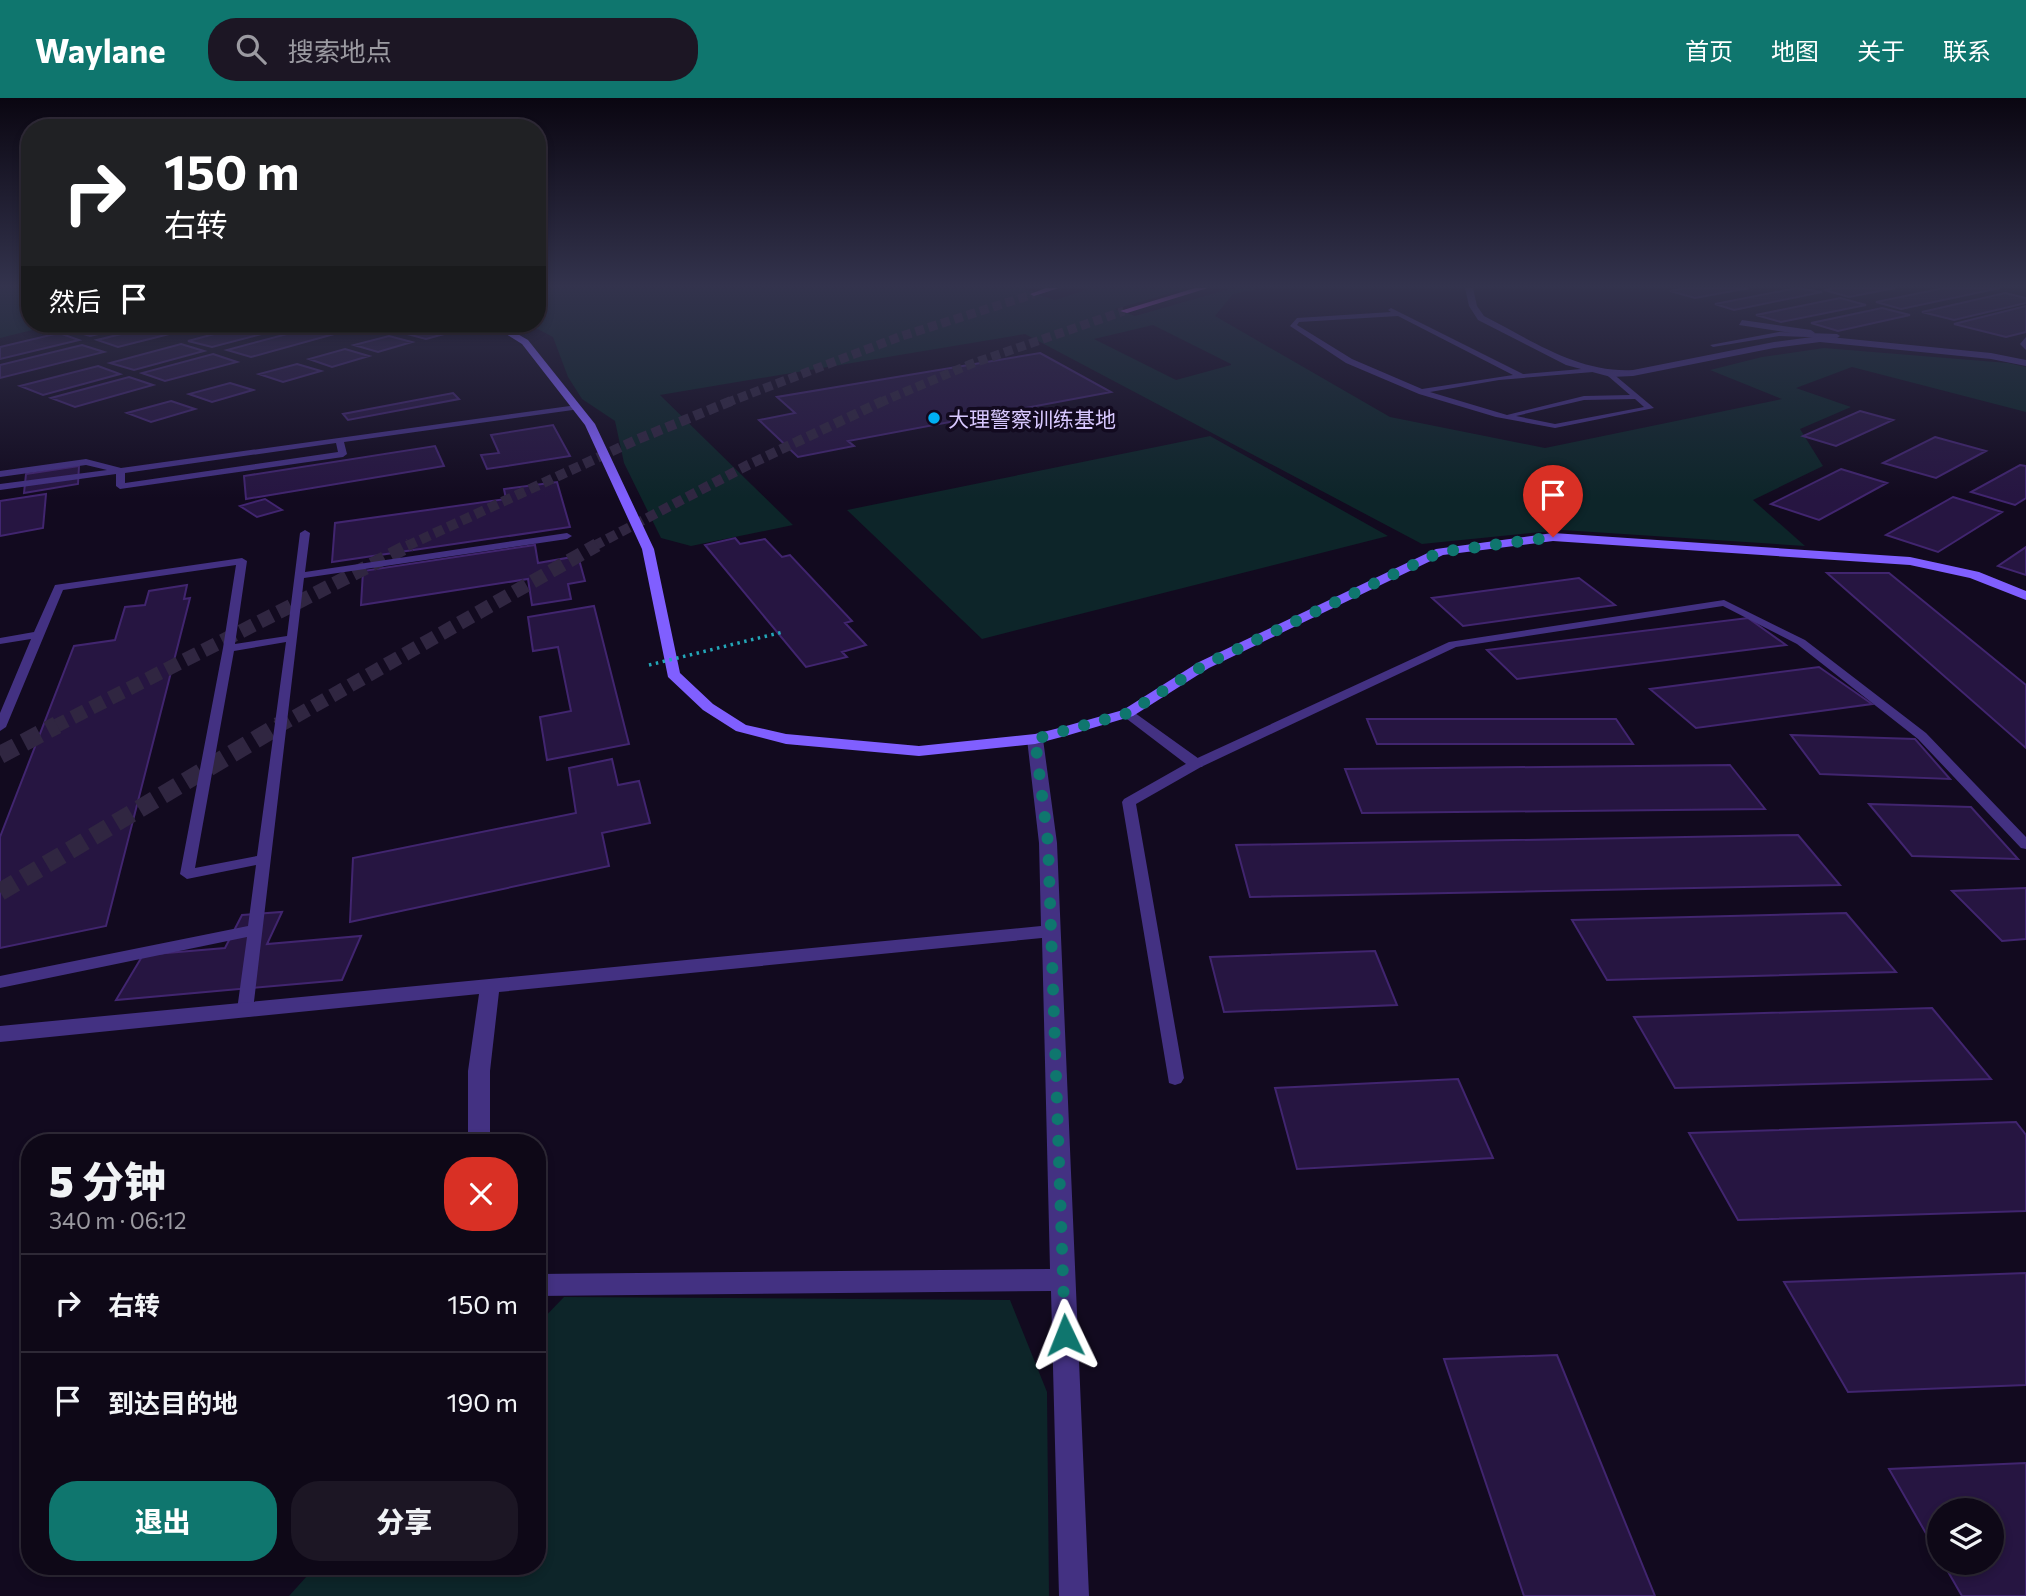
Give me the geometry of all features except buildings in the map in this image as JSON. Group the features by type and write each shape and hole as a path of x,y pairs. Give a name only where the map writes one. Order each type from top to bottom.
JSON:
{"street":[{"path":"538,358 590,424 648,549 673,674 708,707 741,728 786,739 919,751 1035,739 1128,713 1204,665 1440,552 1553,537 1910,561 1974,575 2026,596"},
{"path":"1561,358 1611,374 1633,373 1708,358"},
{"path":"2001,358 2026,363"},
{"path":"1128,713 1196,764"},
{"path":"1035,739 1048,843 1074,1596"},
{"path":"0,1034 1051,931"},
{"path":"479,1134 479,1071 490,986"},
{"path":"546,1285 1063,1280"}],"lane":[{"path":"1344,358 1422,392 1505,417 1555,426 1650,408 1611,374"},
{"path":"1485,358 1521,376"},
{"path":"1422,392 1521,376 1593,370"},
{"path":"1505,417 1584,398 1637,397"},
{"path":"0,487 577,407"},
{"path":"121,471 120,486 343,454 339,440"},
{"path":"0,474 86,462 121,471"},
{"path":"245,1010 305,533"},
{"path":"299,576 567,536"},
{"path":"0,727 60,587 242,561 229,648 187,874 264,859"},
{"path":"1175,1078 1129,802 1196,764 1454,644 1724,603 1801,642 1922,736 2026,845"},
{"path":"0,641 39,635"},
{"path":"229,648 292,638"},
{"path":"0,982 255,930"}],"path":[{"path":"649,665 783,632"}],"green space":[{"path":"561,358 882,358 660,395 793,525 691,546 661,538 624,463 615,421 582,399 568,377"},
{"path":"1070,358 1132,358 1176,380 1231,365 1219,358 1288,358 1390,417 1545,448 1782,399 1710,370 1758,358 1946,358 2026,367 2026,412 1852,367 1796,388 1851,407 1800,429 1823,466 1753,500 1805,546 1562,530 1422,544"},
{"path":"1210,436 1388,536 982,639 847,510"},
{"path":"564,1297 1010,1300 1047,1392 1049,1596 289,1596 308,1575 546,1575 546,1316"}],"tunnel":[{"path":"728,402 844,358"},
{"path":"879,403 989,358"},
{"path":"594,546 748,465 883,401"},
{"path":"407,546 636,440 728,402"},
{"path":"54,727 410,545"},
{"path":"277,727 597,545"},
{"path":"0,755 57,725"},
{"path":"0,892 280,725"}],"place":[{"name":"大理警察训练基地","path":"934,418"}],"route":[{"path":"1065,1335 1048,843 1035,739 1128,713 1204,665 1440,552 1553,537"}]}
